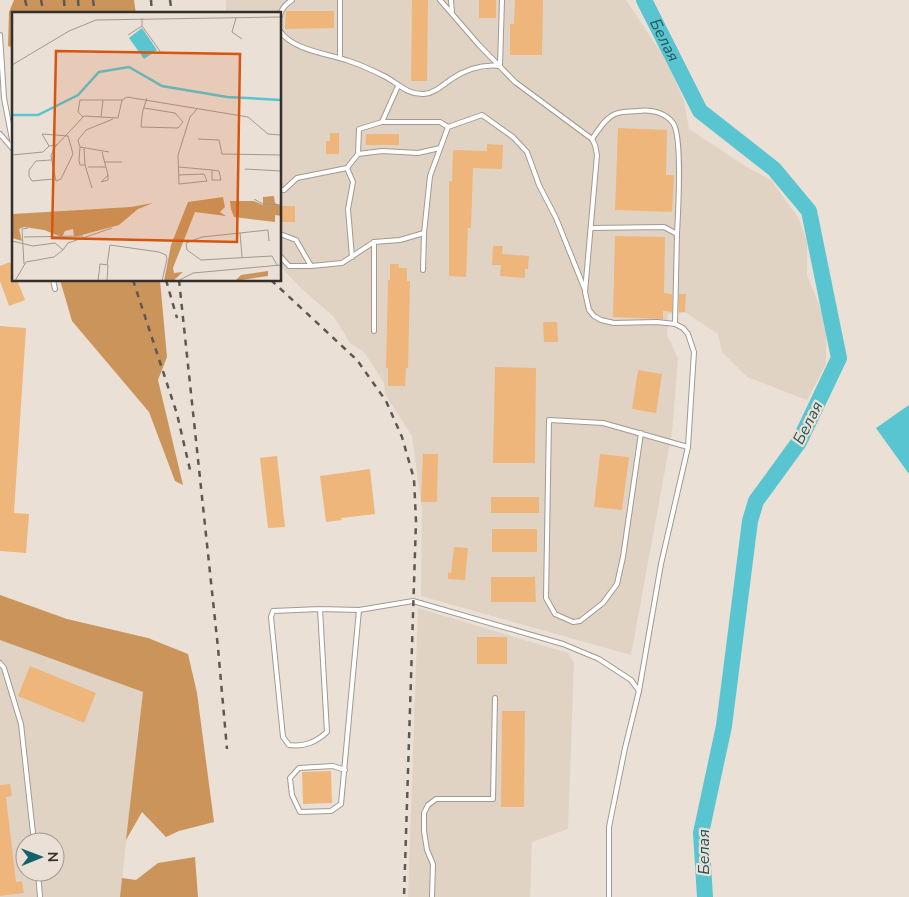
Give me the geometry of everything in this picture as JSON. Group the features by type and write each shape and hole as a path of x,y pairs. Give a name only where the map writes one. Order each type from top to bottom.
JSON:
{"lane":[{"path":"285,2 292,0"},
{"path":"340,0 340,58"},
{"path":"440,0 515,82 592,139 597,155 586,292"},
{"path":"451,0 452,14"},
{"path":"500,66 502,0"},
{"path":"281,32 289,40 302,47 368,68 392,80 398,86 411,93 426,94 439,89 459,74 470,69 481,66 500,66"},
{"path":"0,35 4,98 12,140"},
{"path":"382,122 398,86"},
{"path":"592,139 604,123 615,114 647,110 664,115 674,124 678,144 680,177 675,324"},
{"path":"422,270 430,176 448,127 482,115 513,137 528,152 539,185 556,218 586,292 589,310 594,316 601,320 614,322 675,324 683,328 688,334 694,352 688,447 661,564 639,691 624,748 609,826 609,897"},
{"path":"281,190 284,190 297,178 347,168 358,154 359,129 382,122 440,122 448,127"},
{"path":"0,134 12,148"},
{"path":"358,154 382,151 418,153 440,148"},
{"path":"347,168 353,182 348,209 352,257"},
{"path":"591,228 664,227 677,234"},
{"path":"281,257 289,266 342,263 374,242 400,240 424,232"},
{"path":"281,234 296,240 311,266"},
{"path":"374,242 374,332"},
{"path":"52,281 55,288"},
{"path":"641,433 623,558 617,584 603,603 580,621 573,622 555,614 546,598 549,420 603,423 641,433 688,447"},
{"path":"320,609 327,732 317,741 300,746 289,745 284,737 271,616 273,611 320,609 359,610 413,602 562,644 599,659 631,680 639,691"},
{"path":"345,770 333,766 299,768 290,778 292,795 300,812 331,811 341,804 345,770 359,610"},
{"path":"0,663 4,668 21,724 33,832"},
{"path":"432,897 433,864 424,832 424,814 428,805 436,798 493,799 495,698"},
{"path":"39,882 40,897"}],"shaded area":[{"path":"14,0 134,0 136,12 12,12 12,47 8,46 9,12"},
{"path":"226,0 626,0 666,60 684,101 689,129 745,166 771,180 798,217 807,242 807,275 826,322 826,364 807,400 747,377 722,352 718,334 686,313 668,314 667,335 678,359 672,432 631,655 421,596 422,510 412,436 385,394 384,383 365,353 350,343 334,317 301,288 281,267 281,12 226,12"},
{"path":"60,281 160,281 167,357 158,380 183,485 175,481 149,412 72,321"},
{"path":"0,595 67,619 148,638 188,654 197,693 214,822 179,831 166,837 142,812 126,840 143,692 0,640"},
{"path":"418,608 568,653 574,663 568,829 532,842 530,897 408,897"},
{"path":"0,640 143,692 120,897 0,897"},
{"path":"195,857 198,897 120,897 122,878 136,880 158,863"}],"water":[{"path":"909,405 909,474 876,428"}],"building":[{"path":"412,0 428,0 427,81 411,81"},
{"path":"479,0 496,0 496,18 479,18"},
{"path":"515,0 543,0 542,55 510,55 510,24 514,24"},
{"path":"286,11 334,11 334,28 285,29"},
{"path":"618,128 667,130 666,175 674,175 672,212 615,210"},
{"path":"330,133 339,133 339,154 326,154 326,141 330,141"},
{"path":"366,134 399,134 399,145 366,145"},
{"path":"487,144 503,145 502,169 473,168 471,228 468,228 466,277 449,276 449,181 452,181 453,150 487,151"},
{"path":"281,206 295,206 295,222 281,222"},
{"path":"615,236 665,237 664,293 672,294 672,312 663,311 663,319 613,317"},
{"path":"493,246 503,246 502,254 529,256 528,269 525,269 525,278 500,276 501,265 492,265"},
{"path":"10,262 12,266 12,281 17,281 25,300 9,306 0,281 0,266"},
{"path":"390,264 399,264 399,268 407,268 407,281 410,281 408,368 406,368 405,386 388,386 388,368 386,368"},
{"path":"679,294 686,294 685,312 679,312"},
{"path":"543,322 557,322 558,342 544,342"},
{"path":"0,326 26,328 14,513 29,514 26,553 0,551"},
{"path":"495,367 536,368 535,463 493,463"},
{"path":"638,370 662,374 656,413 632,409"},
{"path":"423,454 438,454 437,502 421,502"},
{"path":"600,454 629,457 622,510 594,507"},
{"path":"277,456 285,527 268,528 260,458"},
{"path":"370,469 375,514 341,518 342,520 326,522 320,476"},
{"path":"491,497 539,497 539,513 491,513"},
{"path":"492,529 537,529 537,552 492,552"},
{"path":"454,547 468,548 465,580 448,579 448,572 451,573"},
{"path":"491,577 535,577 536,602 491,602"},
{"path":"477,637 507,637 507,664 477,664"},
{"path":"30,666 96,693 84,723 18,696"},
{"path":"502,711 525,711 524,807 501,807"},
{"path":"331,771 332,803 303,804 302,772"},
{"path":"10,784 12,796 6,797 15,882 22,882 24,893 0,896 0,785"}],"waterway":[{"name":"Белая","path":"644,0 700,111 774,169 809,211 839,358 799,442 756,501 750,521 724,726 701,833 705,897"}],"railway":[{"path":"25,0 28,12"},
{"path":"41,0 44,12"},
{"path":"64,0 65,12"},
{"path":"78,0 79,12"},
{"path":"93,0 95,12"},
{"path":"151,0 152,12"},
{"path":"170,0 172,12"},
{"path":"133,281 177,414 191,474"},
{"path":"166,281 177,318"},
{"path":"179,281 227,749"},
{"path":"272,281 357,360 386,401 402,437 414,479 416,521 404,897"}]}
